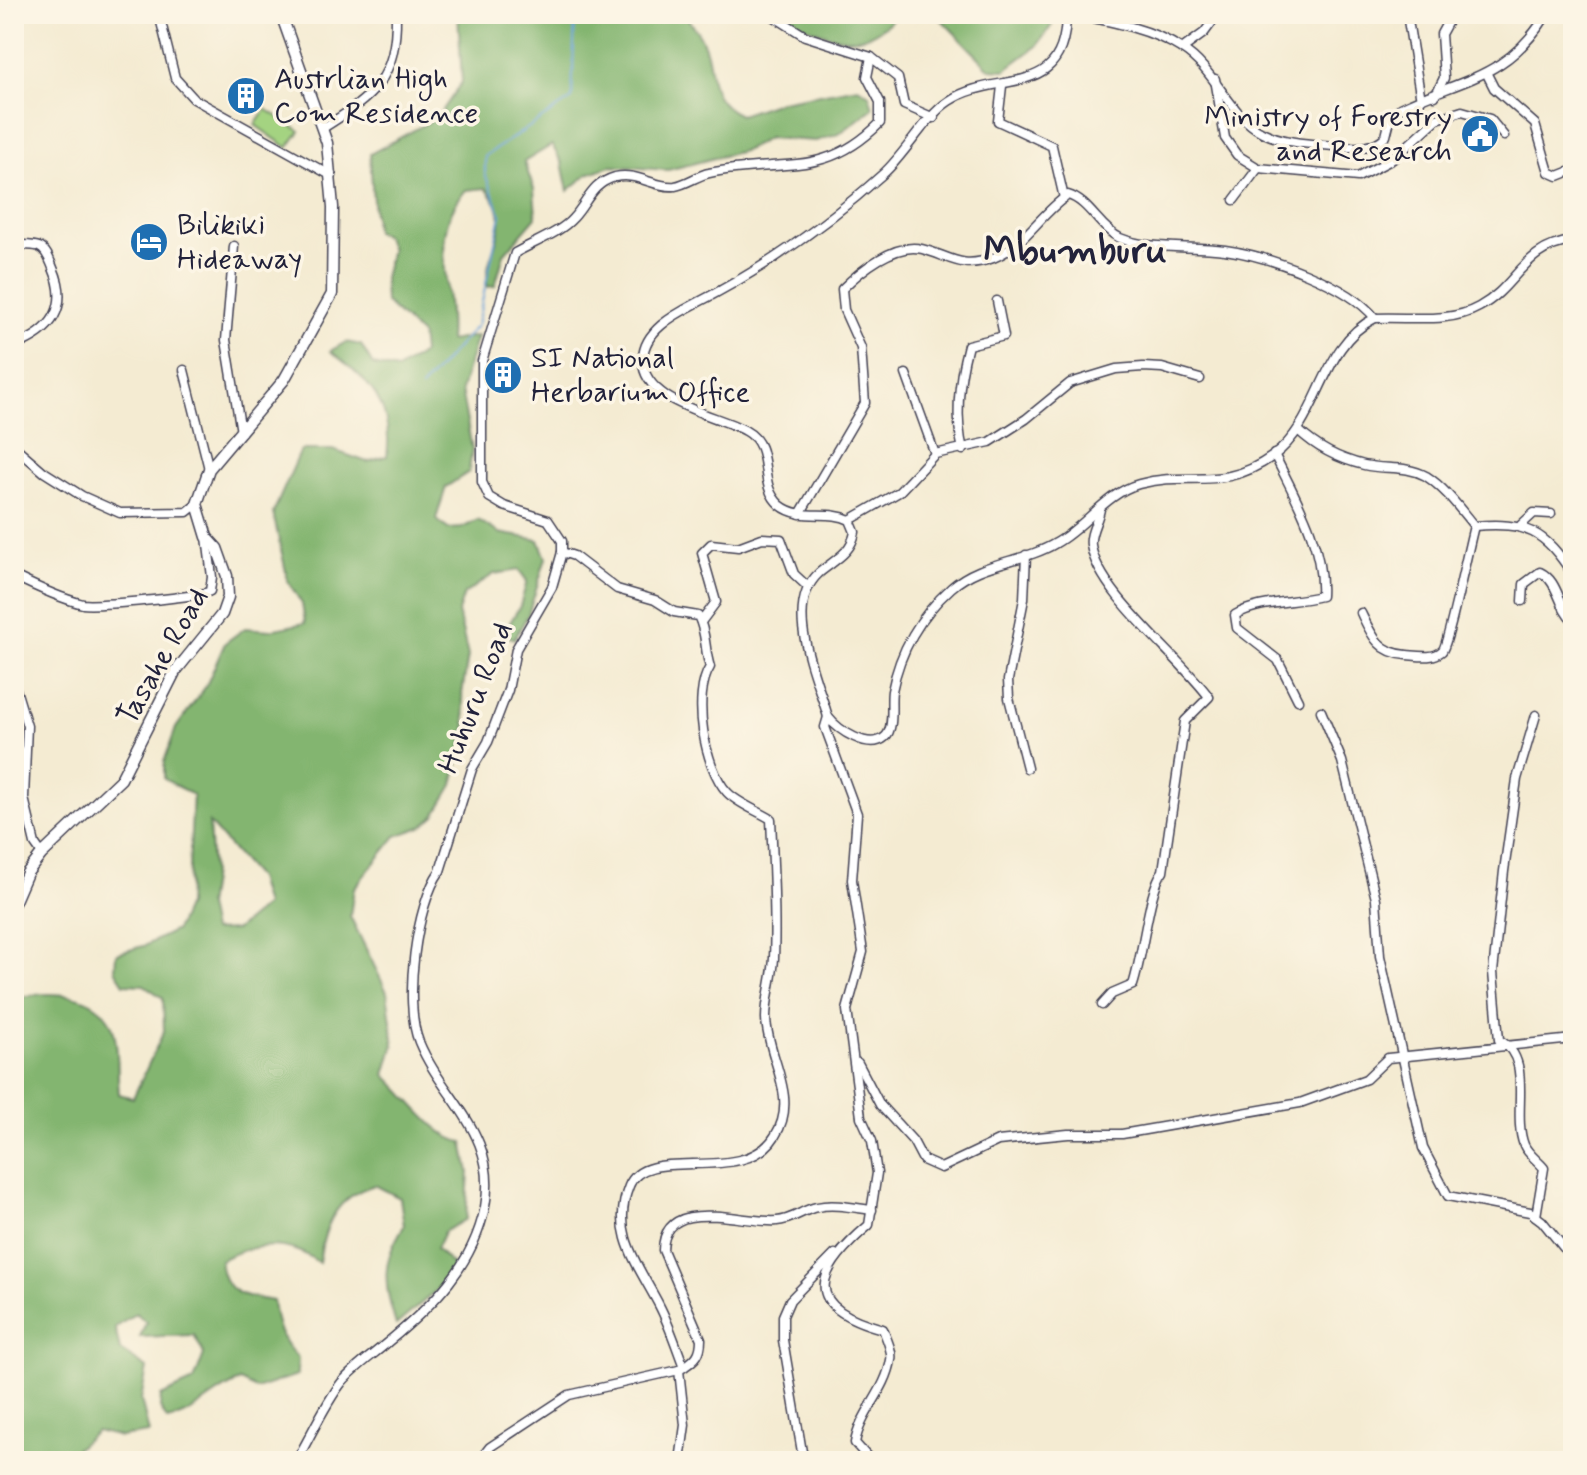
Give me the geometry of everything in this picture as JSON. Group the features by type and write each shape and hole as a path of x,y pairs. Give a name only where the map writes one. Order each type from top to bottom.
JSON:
{"street":[{"path":"159,14 175,78 194,99 332,176"},
{"path":"14,446 44,472 82,496 120,513 187,512 197,504 209,469 284,380 332,294 332,176 323,128 281,14"},
{"path":"323,128 362,103 380,86 392,57 396,14"},
{"path":"770,14 805,36 871,57 898,78 904,105 934,118"},
{"path":"1200,379 1162,368 1099,373 1070,383 1026,419 990,442 935,454 899,492 850,520 800,514 780,504 771,494 764,454 754,436 685,407 647,375 643,357 645,347 674,316 758,272 885,172 950,100 1033,75 1057,59 1065,43 1069,14 1120,23 1182,49 1214,78 1242,115 1264,134 1323,145 1366,148 1379,143 1386,136 1391,116 1400,108 1487,74 1537,31 1547,14"},
{"path":"1182,49 1204,33 1218,14"},
{"path":"1407,14 1421,100"},
{"path":"1434,96 1444,78 1441,34 1452,14"},
{"path":"680,1461 685,1425 681,1368 660,1307 625,1244 629,1186 639,1173 653,1167 717,1165 745,1160 761,1151 775,1136 783,1118 784,1095 766,1019 774,960 771,819 728,793 708,756 702,680 710,667 698,616 674,612 655,600 617,589 574,556 562,552 562,541 548,520 504,506 489,497 482,482 482,361 515,253 572,220 589,191 614,177 637,176 660,185 676,186 708,173 813,164 857,147 880,123 880,102 867,77 871,57"},
{"path":"1487,74 1494,88 1535,124 1549,172 1558,176 1573,170"},
{"path":"1214,78 1225,138 1237,155 1258,168 1358,177 1393,159 1437,119 1462,111 1490,119 1504,136"},
{"path":"1002,86 998,121 1052,146 1064,198"},
{"path":"1234,200 1258,168"},
{"path":"800,514 860,417 865,403 861,348 844,310 842,289 901,250 920,248 942,259 960,262 995,257 1017,242 1064,198 1073,197 1118,237 1160,246 1227,250 1281,266 1354,298 1375,318"},
{"path":"828,717 868,743 887,736 896,673 903,651 923,618 962,578 1056,544 1100,508 1139,484 1228,478 1274,454 1298,430 1339,346 1350,334 1375,318 1468,312 1489,301 1539,251 1573,241"},
{"path":"14,245 38,246 45,251 62,293 60,307 45,329 14,346"},
{"path":"234,246 226,340 241,432"},
{"path":"963,450 957,425 961,371 968,345 1004,336 997,301"},
{"path":"184,370 209,469"},
{"path":"906,374 935,454"},
{"path":"1298,430 1334,455 1365,466 1399,467 1426,477 1448,495 1474,526"},
{"path":"1274,454 1310,530 1323,573 1321,596 1291,604 1248,607 1235,615 1237,628 1278,660 1298,700"},
{"name":"Tasahe Road","path":"14,903 27,873 42,854 121,779 175,672 222,614 228,597 227,576 217,548 207,537 197,504"},
{"path":"1100,508 1090,542 1095,561 1110,586 1209,697 1185,721 1163,871 1153,882 1142,961 1133,985 1112,994 1102,1005"},
{"path":"1521,525 1534,513 1551,514"},
{"path":"809,1461 802,1452 783,1340 783,1316 790,1300 869,1225 877,1173 872,1141 861,1117 856,1059 848,1031 847,1010 863,952 852,880 857,814 825,727 828,717 804,628 802,606 815,576 848,550 855,532 850,520"},
{"path":"1474,526 1521,525 1542,536 1559,553 1573,575"},
{"path":"1361,613 1375,642 1395,654 1428,657 1439,654 1448,645 1454,599 1474,526"},
{"path":"14,576 87,605 106,601 189,599 210,591 212,577 207,537"},
{"path":"701,622 716,602 702,553 711,544 738,547 762,538 781,539 794,574 808,587"},
{"name":"Huhuru Road","path":"296,1461 342,1383 467,1263 478,1235 486,1203 484,1161 468,1116 419,1041 412,1004 417,942 430,885 440,871 472,769 488,742 508,690 516,649 552,587 562,552"},
{"path":"1026,555 1024,599 1008,680 1009,698 1027,768"},
{"path":"1523,601 1524,584 1540,572 1548,576 1566,614 1573,620"},
{"path":"14,683 27,726 24,798 35,844 42,854"},
{"path":"1321,711 1342,761 1376,899 1380,956 1423,1148 1448,1196 1530,1212 1573,1259"},
{"path":"1536,715 1517,779 1493,972 1499,1040 1510,1046 1519,1068 1523,1144 1544,1168 1536,1216"},
{"path":"856,1059 880,1105 913,1141 923,1160 941,1168 998,1141 1068,1134 1122,1134 1300,1103 1343,1090 1366,1079 1388,1058 1573,1039"},
{"path":"479,1461 490,1447 569,1395 681,1368 695,1360 701,1350 701,1339 663,1250 663,1237 672,1226 692,1215 776,1221 792,1219 817,1207 872,1210"},
{"path":"839,1251 827,1272 825,1297 834,1309 858,1322 883,1329 892,1357 877,1398 858,1428 855,1443 871,1461"}],"green space":[{"path":"458,14 684,14 702,40 715,92 728,108 740,115 781,101 858,87 869,94 873,108 839,134 816,141 768,138 746,150 668,170 610,166 588,174 568,191 562,163 552,145 524,162 534,189 536,217 504,254 495,286 487,287 487,273 500,226 500,214 495,202 486,188 466,190 454,207 444,243 449,341 477,336 461,390 472,449 469,472 446,487 436,519 448,529 462,528 478,520 499,533 539,540 546,558 528,615 514,639 503,634 520,606 527,581 519,570 494,574 464,594 458,612 468,656 462,694 466,726 453,785 435,815 421,827 396,836 354,888 350,916 387,992 394,1044 385,1075 432,1124 453,1139 463,1142 469,1172 466,1219 444,1232 436,1249 454,1266 439,1288 396,1325 386,1274 391,1251 404,1226 400,1198 375,1185 362,1190 350,1196 334,1214 324,1236 319,1263 295,1250 271,1246 245,1250 220,1260 226,1281 236,1292 273,1301 280,1332 298,1358 297,1375 256,1389 240,1381 187,1413 167,1420 160,1408 161,1396 194,1381 204,1354 194,1335 140,1337 146,1322 136,1313 115,1328 120,1350 147,1368 141,1400 149,1433 120,1437 96,1431 62,1461 14,1461 14,999 56,994 83,999 95,1005 112,1026 117,1051 119,1094 133,1098 164,1031 163,998 144,985 124,984 115,970 116,954 146,945 176,930 187,905 193,795 164,779 164,762 176,728 206,686 225,643 245,628 270,630 305,623 302,604 288,581 273,513 301,450 333,450 367,462 387,456 387,422 376,395 356,372 330,351 346,342 361,345 373,365 397,370 423,353 421,335 385,302 384,278 391,249 384,235 375,232 370,154 438,117 462,82","holes":["209,823 257,878 265,906 236,930 212,931 207,906 212,873"]},
{"path":"787,14 895,14 870,35 846,39 785,18"},
{"path":"936,14 1050,14 1052,25 1037,46 1005,70 990,69"},
{"path":"266,109 300,131 288,148 255,125"}],"waterway":[{"path":"421,388 477,325 501,215 485,174 485,156 572,99 575,14"}],"place":[{"name":"Austrlian High Com Residence","path":"246,96"},
{"name":"Ministry of Forestry and Research","path":"1480,134"},
{"name":"Bilikiki Hideaway","path":"149,242"},
{"name":"SI National Herbarium Office","path":"503,375"}],"district":[{"name":"Mbumburu","path":"1075,251"}]}
